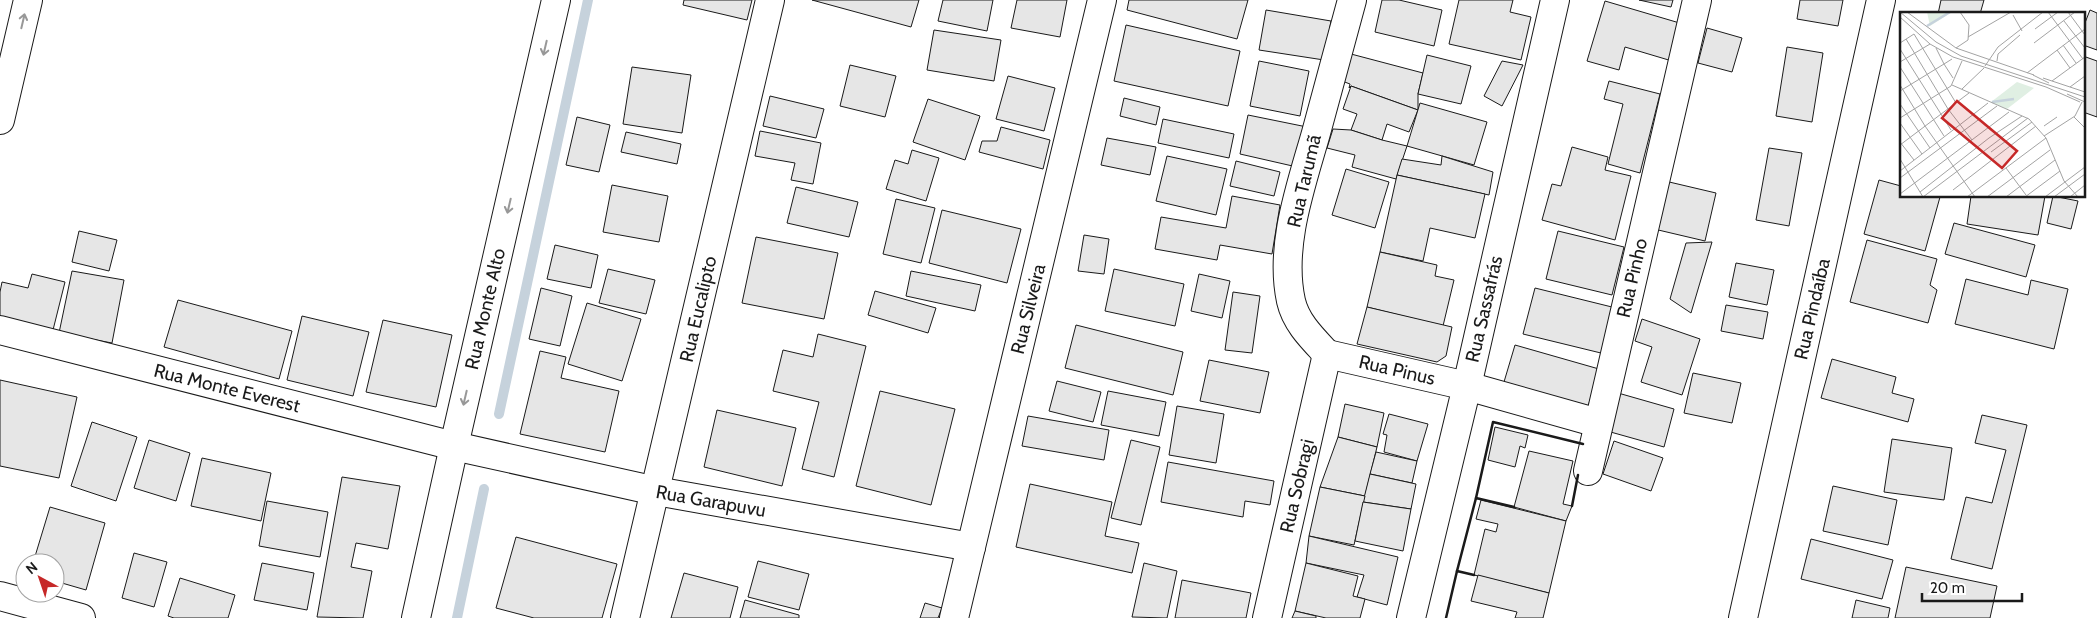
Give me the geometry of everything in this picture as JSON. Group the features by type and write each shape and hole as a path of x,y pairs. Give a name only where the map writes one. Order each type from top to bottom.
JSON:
{"street":[{"path":"0,120 7,58 28,0"},
{"name":"Rua Monte Alto","path":"416,618 556,0"},
{"name":"Rua Eucalipto","path":"625,618 770,0"},
{"name":"Rua Silveira","path":"954,618 1102,0"},
{"name":"Rua Tarumã","path":"1327,354 1302,327 1292,304 1288,280 1288,253 1297,201 1352,0"},
{"name":"Rua Sassafrás","path":"1411,618 1555,0"},
{"name":"Rua Pinho","path":"1588,471 1697,0"},
{"name":"Rua Pindaíba","path":"1743,618 1881,0"},
{"name":"Rua Monte Everest","path":"0,330 454,446"},
{"name":"Rua Pinus","path":"1327,354 1466,386"},
{"name":"Rua Sobragi","path":"1267,618 1327,354"},
{"path":"1466,386 1598,423"},
{"name":"Rua Garapuvu","path":"454,446 656,491 971,547"},
{"path":"0,596 81,618"}],"building":[{"path":"684,0 752,0 747,20 683,5"},
{"path":"812,0 919,0 911,27"},
{"path":"943,0 993,0 987,31 938,21"},
{"path":"1017,0 1067,0 1060,37 1011,28"},
{"path":"1129,0 1248,0 1237,39 1127,10"},
{"path":"1382,0 1399,0 1442,10 1434,46 1375,32"},
{"path":"1459,0 1513,0 1510,12 1531,17 1521,60 1449,44"},
{"path":"1639,0 1673,0 1671,7"},
{"path":"1800,0 1843,0 1838,26 1797,19"},
{"path":"1941,0 1984,0 1981,12 1938,12"},
{"path":"1605,1 1683,24 1672,61 1625,47 1619,70 1587,61"},
{"path":"1266,10 1331,21 1324,60 1259,50"},
{"path":"2090,10 2097,13 2097,50 2084,45 2084,25"},
{"path":"1126,25 1240,51 1228,106 1114,81"},
{"path":"1707,28 1742,38 1732,72 1698,63"},
{"path":"934,30 1001,40 994,81 927,70"},
{"path":"1787,47 1823,53 1812,122 1776,116"},
{"path":"1351,54 1423,73 1418,94 1418,110 1351,86 1349,88 1350,84 1342,81"},
{"path":"1427,55 1471,66 1461,104 1418,94"},
{"path":"2084,56 2097,61 2097,117 2084,112"},
{"path":"1259,61 1309,71 1300,116 1250,106"},
{"path":"1502,61 1523,65 1502,106 1484,96"},
{"path":"850,65 896,76 885,117 840,106"},
{"path":"632,67 691,75 682,133 623,124"},
{"path":"1008,76 1055,88 1044,131 996,119"},
{"path":"1609,81 1660,94 1640,173 1608,164 1623,104 1604,99"},
{"path":"1351,86 1418,110 1409,132 1387,124 1382,140 1351,130 1357,114 1343,109"},
{"path":"770,96 824,109 816,138 763,126"},
{"path":"1124,98 1160,107 1156,125 1120,116"},
{"path":"928,99 980,116 965,160 913,142"},
{"path":"1420,103 1487,122 1474,165 1407,146"},
{"path":"1248,115 1307,127 1297,167 1240,154"},
{"path":"577,117 610,125 599,172 566,165"},
{"path":"1163,119 1234,134 1229,158 1158,143"},
{"path":"1001,127 1050,140 1043,169 979,152 982,141 997,141"},
{"path":"1333,129 1351,130 1407,146 1396,179 1352,167 1355,155 1327,148"},
{"path":"760,131 821,143 813,184 791,180 795,163 755,156"},
{"path":"626,132 681,144 677,164 621,152"},
{"path":"1107,138 1156,147 1150,175 1101,165"},
{"path":"1572,147 1608,157 1605,170 1631,176 1615,240 1542,220 1552,184 1561,186"},
{"path":"1769,148 1802,153 1789,226 1756,220"},
{"path":"912,150 939,158 926,201 886,189 895,160 908,164"},
{"path":"1167,156 1227,169 1216,215 1156,201"},
{"path":"1442,156 1493,172 1489,195 1397,175 1402,159 1441,165"},
{"path":"1236,161 1280,172 1274,196 1230,186"},
{"path":"1346,169 1389,182 1375,228 1332,215"},
{"path":"1397,175 1485,194 1475,238 1430,228 1423,261 1380,252"},
{"path":"1879,180 1900,186 1900,198 1940,198 1925,251 1864,234"},
{"path":"1665,181 1716,193 1705,241 1654,229"},
{"path":"612,185 668,196 659,242 603,232"},
{"path":"796,187 858,202 849,237 787,223"},
{"path":"1232,196 1280,205 1272,254 1220,245 1217,260 1155,249 1161,217 1226,228"},
{"path":"1971,198 2045,198 2038,235 1967,224"},
{"path":"2053,198 2078,201 2071,229 2047,223"},
{"path":"896,199 935,208 921,263 883,254"},
{"path":"942,210 1021,229 1007,283 929,263"},
{"path":"1954,223 2035,245 2026,277 1945,254"},
{"path":"79,231 117,240 109,271 72,262"},
{"path":"1558,231 1624,247 1612,295 1546,279"},
{"path":"1084,235 1109,239 1104,274 1078,271"},
{"path":"756,237 838,253 824,319 742,303"},
{"path":"1867,240 1937,259 1930,285 1937,290 1928,323 1850,302"},
{"path":"1712,242 1691,313 1670,299 1686,243"},
{"path":"555,245 598,255 591,288 547,279"},
{"path":"1380,252 1437,265 1435,276 1454,280 1443,326 1367,307"},
{"path":"1736,263 1774,270 1767,305 1729,297"},
{"path":"608,269 655,280 646,314 599,303"},
{"path":"1114,269 1184,284 1175,326 1105,311"},
{"path":"72,271 124,280 112,343 59,333"},
{"path":"911,271 981,285 975,311 906,296"},
{"path":"32,274 65,282 53,330 0,318 2,282 28,288"},
{"path":"1199,274 1230,281 1222,318 1191,311"},
{"path":"1966,279 2028,295 2031,280 2068,289 2054,349 1955,324"},
{"path":"541,288 572,296 560,346 529,339"},
{"path":"1535,288 1616,308 1605,354 1523,334"},
{"path":"875,291 936,308 928,333 868,315"},
{"path":"1233,292 1260,296 1252,353 1225,350"},
{"path":"178,300 292,331 279,379 164,347"},
{"path":"587,303 641,319 622,381 568,364"},
{"path":"1726,305 1768,312 1763,339 1721,331"},
{"path":"1367,307 1452,327 1446,356 1437,362 1357,344"},
{"path":"302,316 369,332 353,396 287,380"},
{"path":"1642,319 1700,339 1682,395 1641,382 1652,347 1635,341"},
{"path":"383,320 452,335 436,407 366,392"},
{"path":"1076,325 1183,352 1173,395 1065,368"},
{"path":"818,334 866,346 834,477 802,469 819,402 773,391 783,350 813,357"},
{"path":"1515,345 1599,369 1588,407 1501,392"},
{"path":"540,351 566,357 561,378 619,391 605,452 520,434"},
{"path":"1832,359 1896,377 1892,393 1914,399 1908,422 1821,398"},
{"path":"1209,360 1269,372 1260,413 1200,401"},
{"path":"1693,373 1741,383 1732,423 1684,413"},
{"path":"0,380 77,397 59,478 0,466"},
{"path":"1057,381 1101,392 1093,422 1049,411"},
{"path":"880,391 955,409 931,505 856,486"},
{"path":"1108,391 1166,402 1159,436 1101,425"},
{"path":"1618,393 1674,409 1664,447 1607,431"},
{"path":"1345,404 1384,413 1377,447 1338,437"},
{"path":"1177,406 1224,414 1216,463 1169,455"},
{"path":"717,410 796,428 782,486 704,467"},
{"path":"1389,414 1428,424 1417,461 1384,452 1387,435 1383,434"},
{"path":"1982,415 2027,425 1992,569 1951,559 1966,497 1992,503 2006,450 1975,443"},
{"path":"1028,416 1109,430 1104,460 1022,446"},
{"path":"92,422 137,437 116,501 71,486"},
{"path":"1495,427 1528,435 1525,448 1520,446 1515,467 1488,460"},
{"path":"1338,437 1377,447 1365,496 1320,487"},
{"path":"1892,439 1952,448 1944,500 1884,492"},
{"path":"149,440 190,453 176,501 134,488"},
{"path":"1131,440 1160,447 1141,525 1111,518"},
{"path":"1614,441 1663,458 1651,491 1603,474"},
{"path":"1529,451 1573,461 1563,504 1572,506 1566,521 1514,507"},
{"path":"1376,452 1417,461 1412,483 1370,474"},
{"path":"202,458 271,473 261,521 191,506"},
{"path":"1168,462 1274,481 1270,505 1245,501 1243,517 1161,502"},
{"path":"1370,474 1416,484 1411,509 1363,502"},
{"path":"342,477 400,486 388,549 356,543 351,567 372,571 363,618 317,617"},
{"path":"1030,484 1112,502 1105,536 1139,543 1132,573 1016,547"},
{"path":"1833,486 1897,500 1888,545 1823,531"},
{"path":"1320,487 1365,496 1354,545 1309,536"},
{"path":"1481,500 1566,521 1549,593 1474,575 1485,529 1496,532 1498,524 1476,519"},
{"path":"267,501 328,512 320,557 259,546"},
{"path":"1363,502 1411,509 1403,551 1355,541"},
{"path":"50,507 105,523 86,590 65,584 65,553 36,553"},
{"path":"1309,536 1398,557 1387,605 1357,597 1364,575 1306,563"},
{"path":"516,537 617,564 602,618 534,618 496,608"},
{"path":"1811,539 1893,560 1882,599 1801,579"},
{"path":"134,553 167,562 154,607 122,598"},
{"path":"758,561 809,574 799,610 748,597"},
{"path":"262,563 314,573 307,610 254,600"},
{"path":"1144,563 1177,571 1167,618 1132,617"},
{"path":"1306,563 1358,576 1353,596 1365,599 1360,618 1326,618 1295,611"},
{"path":"1906,567 1997,586 1990,618 1895,618"},
{"path":"684,573 738,587 730,618 671,618"},
{"path":"1478,575 1549,593 1543,618 1515,618 1517,612 1471,601"},
{"path":"180,578 235,595 228,618 174,618 168,616"},
{"path":"1182,580 1251,593 1246,618 1175,618"},
{"path":"745,600 799,615 799,618 740,618"},
{"path":"1856,600 1890,608 1888,618 1852,618"},
{"path":"925,603 942,608 938,618 920,618"},
{"path":"1295,611 1316,616 1316,618 1292,618"}],"waterway":[{"path":"499,414 588,0"},
{"path":"457,618 484,489"}],"wall":[{"path":"1476,498 1493,422 1583,444"},
{"path":"1572,506 1578,475"},
{"path":"1457,571 1476,498 1514,507"},
{"path":"1446,618 1457,571 1474,575"}]}
